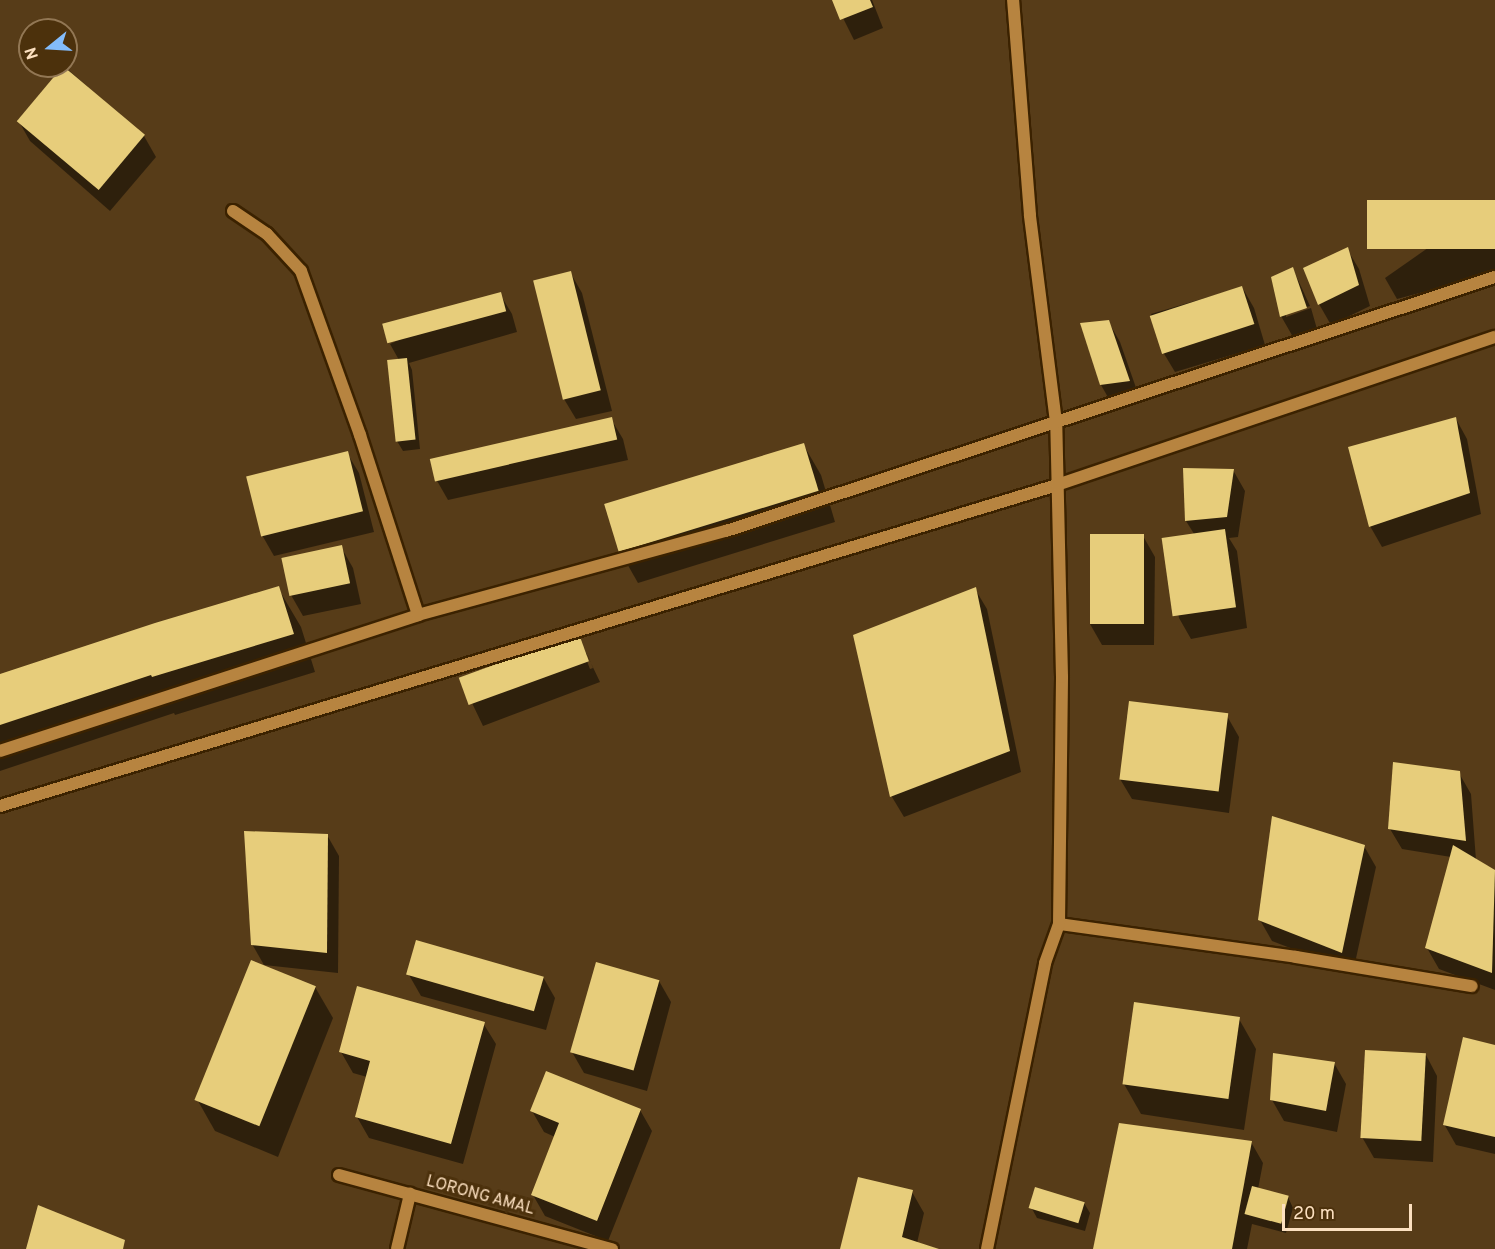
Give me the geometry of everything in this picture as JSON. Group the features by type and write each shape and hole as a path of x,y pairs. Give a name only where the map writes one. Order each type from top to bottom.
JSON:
{"street":[{"path":"987,1249 1046,963 1059,924 1062,677 1056,422 1030,215 1013,0"},
{"path":"233,211 267,234 302,271 360,435 418,615"},
{"path":"0,751 418,615 726,531 1495,277"},
{"path":"0,806 1057,485 1495,337"},
{"path":"1059,924 1296,957 1472,986"},
{"name":"LORONG AMAL","path":"339,1175 612,1249"},
{"path":"397,1249 410,1194"}],"building":[{"path":"832,0 870,0 873,7 840,20"},
{"path":"53,78 77,78 145,135 99,190 17,121"},
{"path":"1367,200 1495,200 1495,249 1367,249"},
{"path":"1348,247 1359,285 1318,305 1303,268"},
{"path":"1293,267 1307,308 1280,317 1271,277"},
{"path":"571,271 601,390 563,400 533,280"},
{"path":"1242,286 1254,324 1162,354 1150,316"},
{"path":"501,292 506,311 387,343 382,324"},
{"path":"1109,320 1130,381 1100,385 1080,323"},
{"path":"407,358 416,440 396,442 387,360"},
{"path":"612,417 617,439 435,481 430,459"},
{"path":"1456,417 1470,493 1369,527 1348,447"},
{"path":"804,443 819,491 619,552 604,504"},
{"path":"348,451 363,511 261,537 246,476"},
{"path":"1183,468 1234,469 1227,517 1185,521"},
{"path":"1225,529 1236,607 1173,616 1162,538"},
{"path":"1090,534 1144,534 1144,624 1090,624"},
{"path":"342,545 350,583 289,596 281,558"},
{"path":"279,586 294,634 152,677 151,675 0,725 0,674 155,623"},
{"path":"976,587 1010,751 890,797 853,635"},
{"path":"579,634 589,661 469,705 459,678"},
{"path":"1129,701 1228,713 1219,792 1119,779"},
{"path":"1393,762 1460,771 1466,841 1388,829"},
{"path":"1272,816 1365,845 1342,953 1258,920"},
{"path":"244,831 328,834 327,953 251,945"},
{"path":"1453,845 1495,870 1492,973 1425,948"},
{"path":"416,940 544,977 534,1011 406,975"},
{"path":"251,960 316,986 259,1126 194,1100"},
{"path":"596,962 659,980 634,1071 570,1052"},
{"path":"357,986 485,1022 451,1144 355,1117 370,1061 339,1052"},
{"path":"1134,1002 1240,1017 1228,1099 1122,1084"},
{"path":"1463,1037 1495,1045 1495,1137 1443,1125"},
{"path":"1365,1050 1426,1053 1421,1141 1360,1138"},
{"path":"1273,1053 1335,1062 1326,1111 1270,1100"},
{"path":"546,1071 641,1109 597,1221 531,1195 559,1123 530,1111"},
{"path":"1119,1123 1252,1141 1232,1249 1093,1249"},
{"path":"858,1177 913,1190 902,1237 939,1249 840,1249"},
{"path":"1252,1186 1289,1196 1281,1224 1244,1214"},
{"path":"1035,1187 1085,1202 1078,1223 1029,1208"},
{"path":"38,1205 125,1240 123,1249 26,1249"}]}
